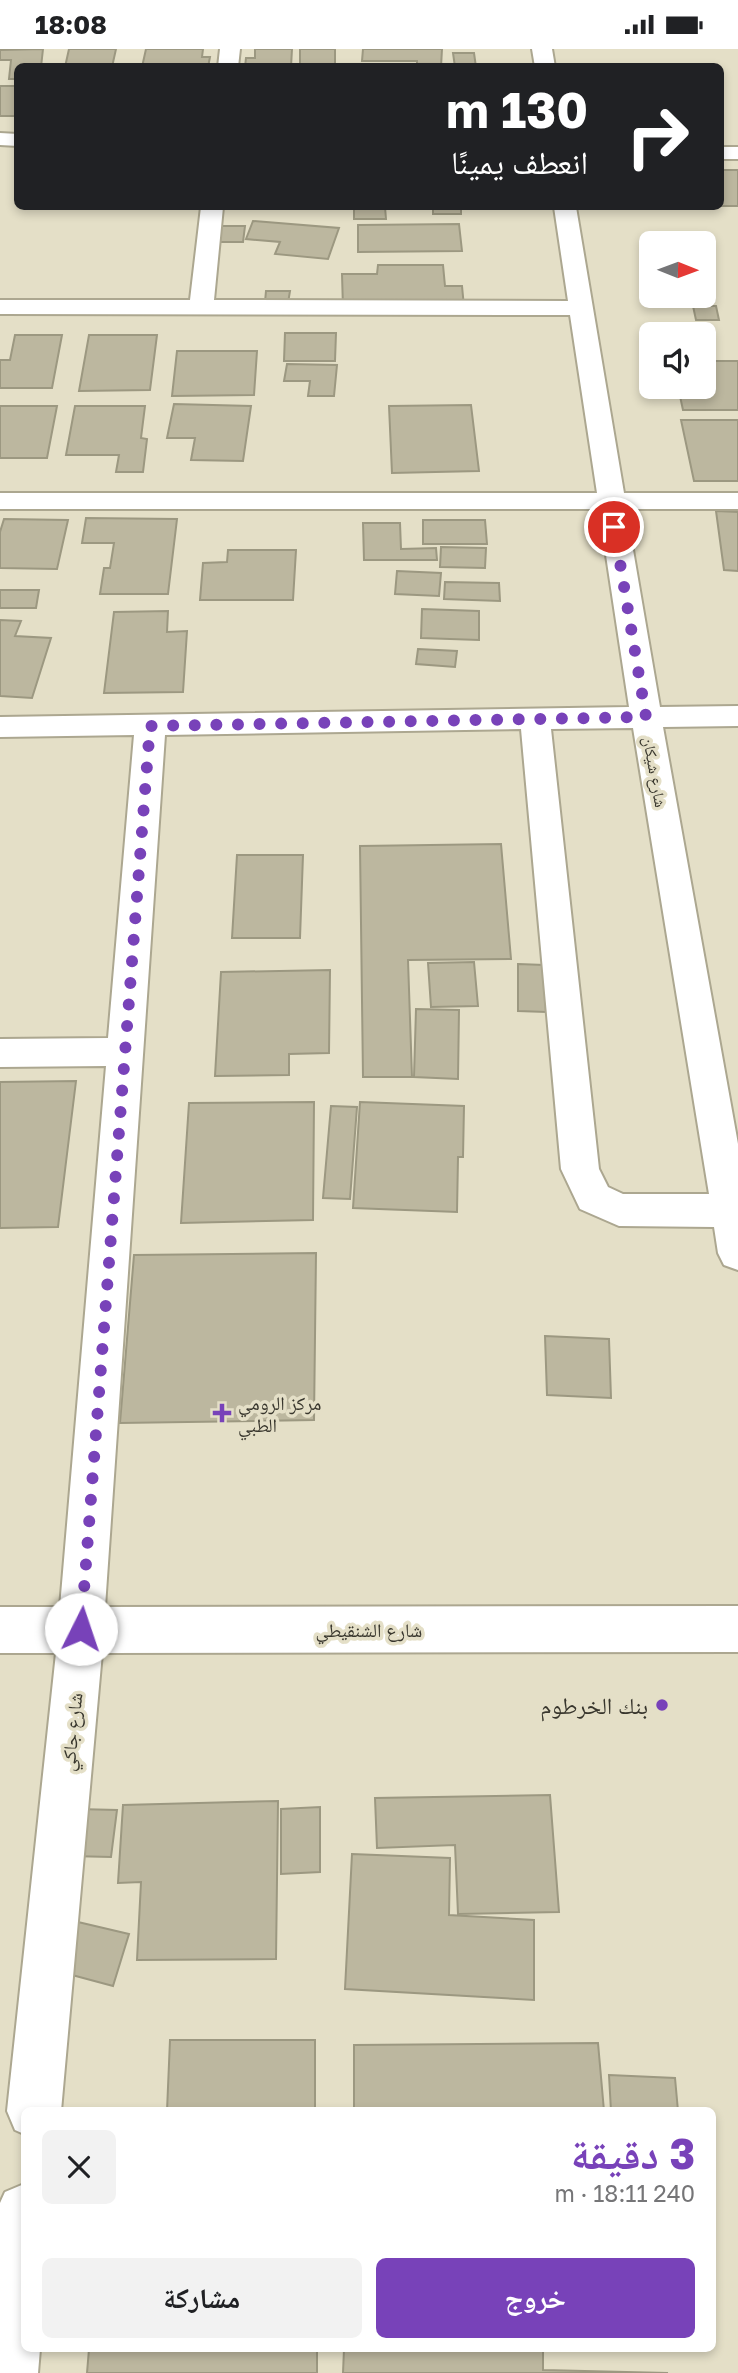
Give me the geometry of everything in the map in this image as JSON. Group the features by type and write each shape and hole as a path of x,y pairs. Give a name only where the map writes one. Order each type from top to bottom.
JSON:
{"street":[{"path":"201,309 212,210"},
{"name":"شارع شيكان","path":"565,210 646,717 738,1253"},
{"path":"0,307 580,308"},
{"path":"0,501 738,501"},
{"path":"0,727 738,716"},
{"path":"535,718 580,1168 594,1198 619,1210 731,1211"},
{"name":"شارع جاكي","path":"34,2107 81,1629 150,726"},
{"path":"0,1053 125,1052"},
{"name":"شارع الشنقيطي","path":"0,1630 738,1629"},
{"path":"9,2373 21,2243"}],"building":[{"path":"43,49 41,63 14,63 14,79 9,79 11,60 0,60 0,50"},
{"path":"69,49 116,49 113,63 66,63"},
{"path":"146,49 203,49 202,57 210,57 209,63 143,63"},
{"path":"255,49 292,49 291,63 245,63 246,58 255,58"},
{"path":"300,49 335,49 335,63 300,63"},
{"path":"363,49 442,49 441,63 362,61"},
{"path":"453,53 474,53 475,63 454,63"},
{"path":"0,86 14,86 14,116 0,116"},
{"path":"724,170 738,170 738,206 724,206"},
{"path":"354,210 385,210 386,219 354,219"},
{"path":"433,210 461,210 461,214 433,214"},
{"path":"253,221 339,228 328,259 275,254 280,242 246,239"},
{"path":"459,224 462,251 358,252 358,225"},
{"path":"221,226 245,226 243,242 219,242"},
{"path":"378,265 443,265 445,286 462,286 464,307 343,308 342,274 377,274"},
{"path":"266,291 290,291 288,303 265,302"},
{"path":"716,306 719,320 696,320 693,308"},
{"path":"285,333 336,333 335,361 284,361"},
{"path":"15,335 62,335 52,388 0,388 0,360 10,360"},
{"path":"89,335 157,335 150,390 79,391"},
{"path":"177,351 257,351 254,395 172,396"},
{"path":"716,361 738,361 738,410 683,410 681,399 716,399"},
{"path":"287,364 337,365 334,396 308,396 310,381 284,381"},
{"path":"174,404 251,406 243,461 191,460 195,438 167,438"},
{"path":"471,405 479,471 392,473 389,406"},
{"path":"0,406 57,406 47,458 0,458"},
{"path":"75,406 145,406 141,438 147,439 143,472 116,472 119,455 66,455"},
{"path":"681,420 738,420 738,481 694,481"},
{"path":"716,511 738,512 738,571 724,570"},
{"path":"86,518 177,519 168,594 100,594 104,568 110,568 114,543 82,543"},
{"path":"4,519 68,520 57,569 0,568 0,532"},
{"path":"423,520 485,520 487,544 423,544"},
{"path":"363,523 400,523 401,549 436,548 437,560 364,560"},
{"path":"441,547 486,548 485,568 440,567"},
{"path":"228,550 296,550 293,600 200,600 203,563 227,562"},
{"path":"397,571 441,573 439,596 395,594"},
{"path":"445,582 499,583 500,601 444,599"},
{"path":"0,590 39,590 36,608 0,608"},
{"path":"422,609 479,611 479,640 421,638"},
{"path":"168,611 167,632 187,631 183,692 104,693 114,612"},
{"path":"0,620 21,621 15,636 51,638 32,698 0,696"},
{"path":"418,649 457,651 455,667 416,664"},
{"path":"501,844 511,959 408,960 412,1077 363,1077 360,846"},
{"path":"237,855 303,855 300,938 232,938"},
{"path":"474,962 478,1006 431,1007 428,963"},
{"path":"518,964 544,965 546,1012 518,1011"},
{"path":"330,970 329,1053 289,1054 289,1075 215,1076 221,972"},
{"path":"416,1009 459,1010 458,1079 414,1077"},
{"path":"76,1081 58,1227 0,1228 0,1082"},
{"path":"314,1102 313,1220 181,1223 189,1103"},
{"path":"360,1102 464,1106 463,1157 458,1157 457,1212 353,1208"},
{"path":"331,1106 357,1107 350,1199 323,1198"},
{"path":"316,1253 314,1420 120,1423 134,1255"},
{"path":"545,1336 609,1339 611,1398 547,1395"},
{"path":"550,1795 559,1912 458,1914 455,1845 377,1848 375,1798"},
{"path":"278,1801 276,1959 137,1960 141,1882 118,1883 123,1805"},
{"path":"320,1807 320,1872 281,1874 281,1809"},
{"path":"77,1809 117,1810 111,1857 70,1856"},
{"path":"352,1854 450,1858 449,1915 534,1920 534,2000 345,1989"},
{"path":"61,1918 129,1934 113,1986 46,1968"},
{"path":"170,2040 315,2040 315,2107 167,2107"},
{"path":"598,2043 604,2107 354,2107 354,2045"},
{"path":"609,2075 675,2078 678,2107 611,2107"},
{"path":"89,2352 317,2352 317,2373 87,2373"},
{"path":"344,2352 543,2352 543,2370 668,2373 343,2373"}],"place":[{"name":"مركز الرومي الطبي","path":"222,1413"},
{"name":"بنك الخرطوم","path":"662,1705"}],"route":[{"path":"81,1629 150,726 646,717 614,527"}]}
